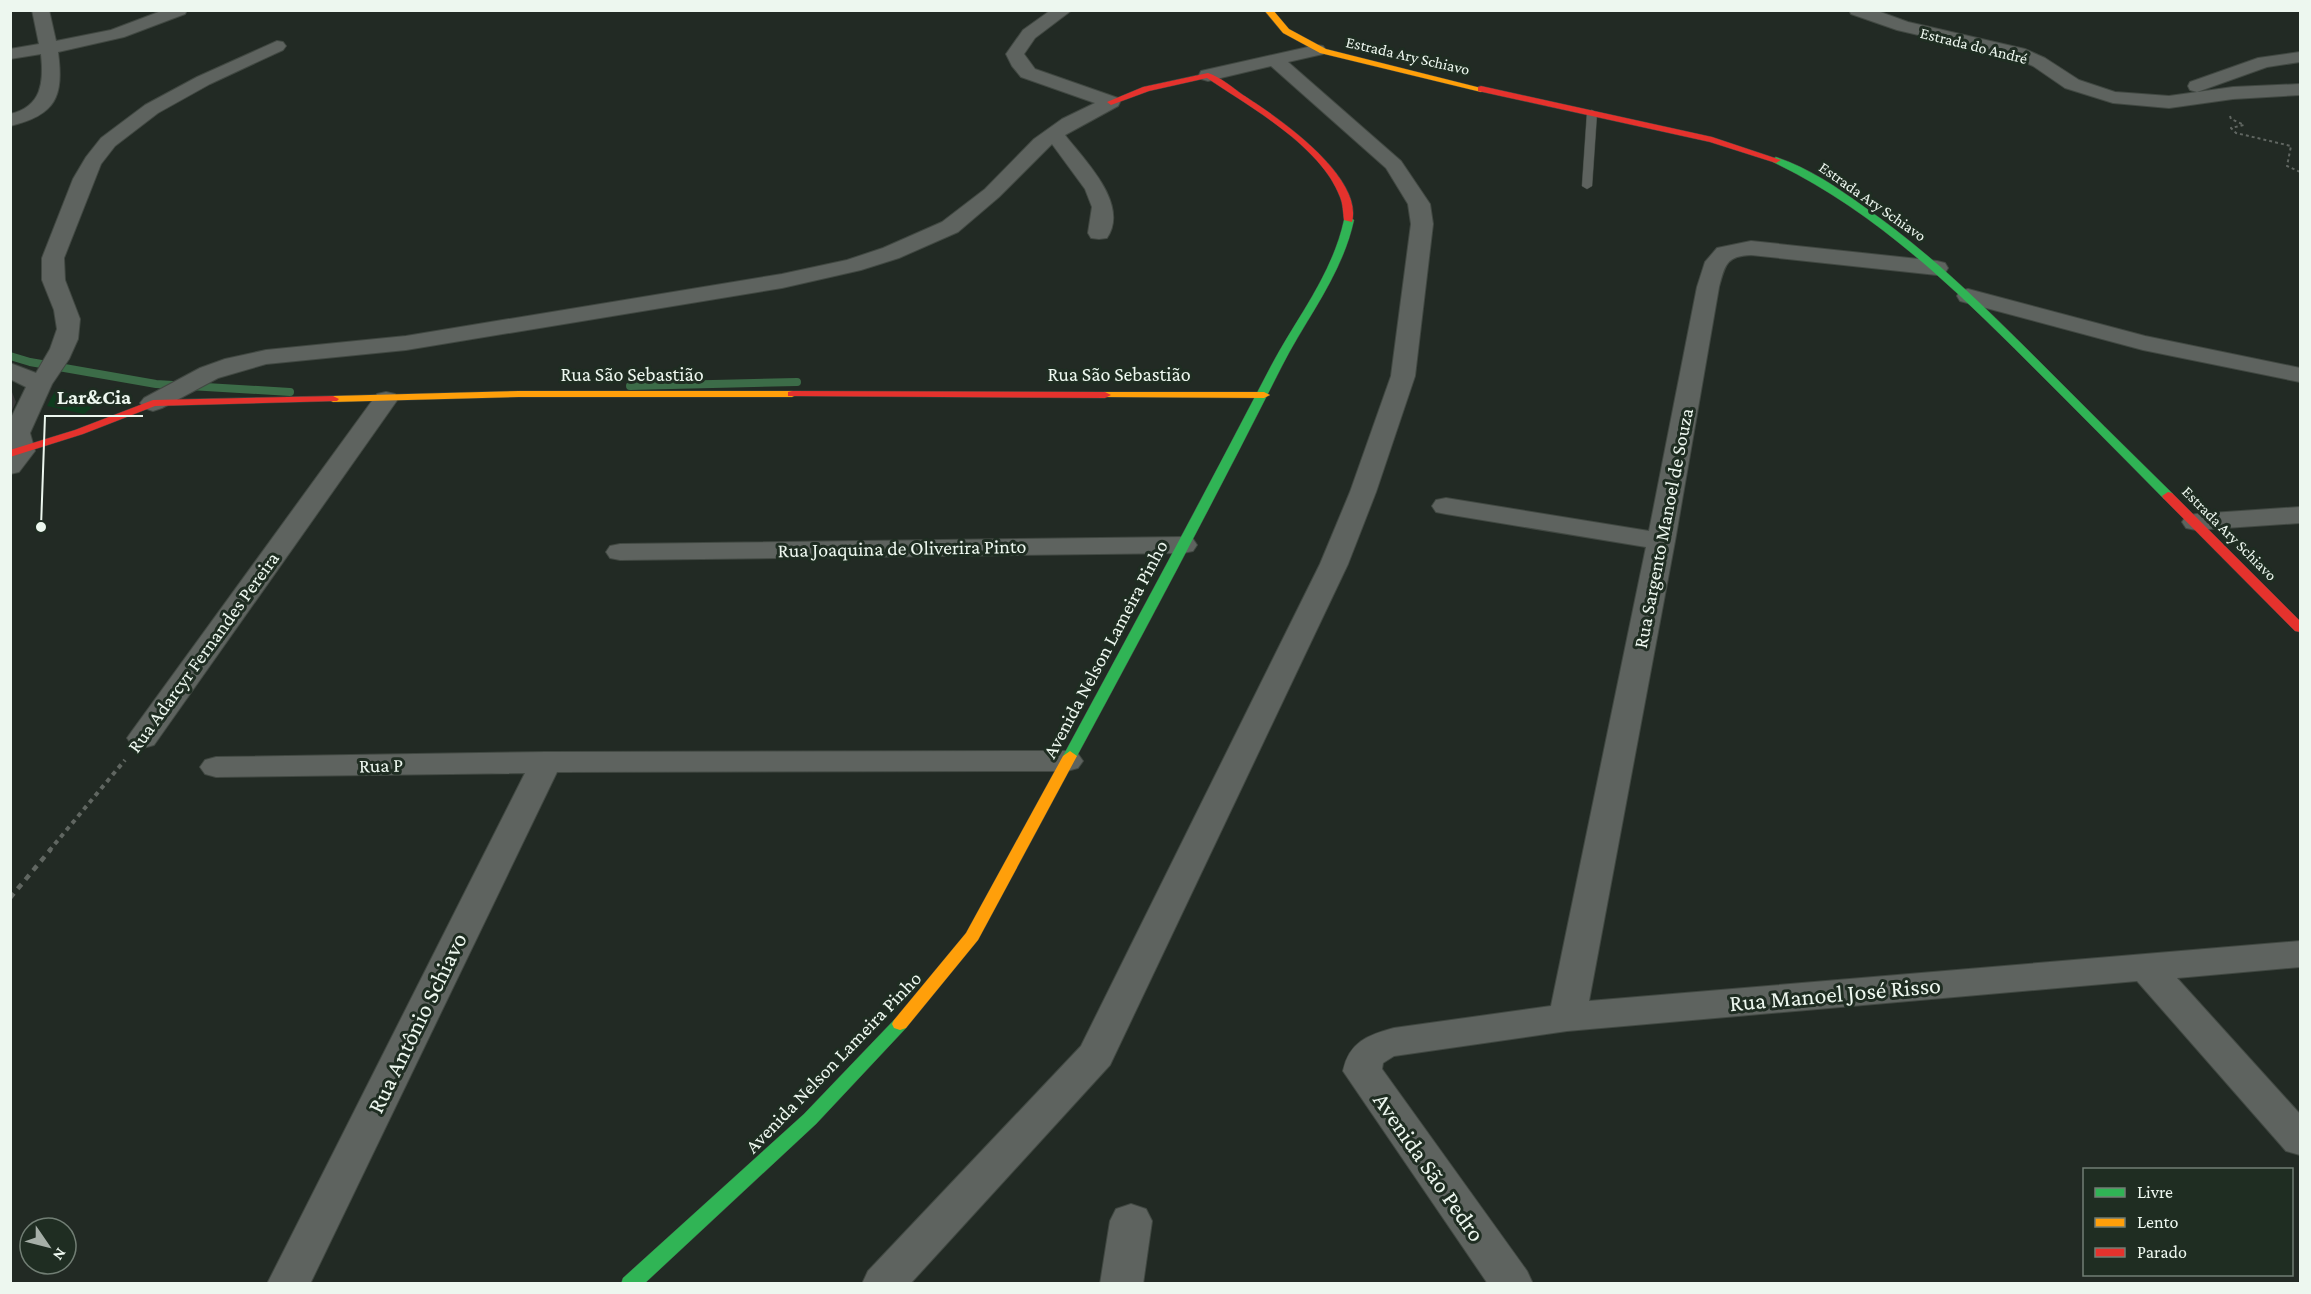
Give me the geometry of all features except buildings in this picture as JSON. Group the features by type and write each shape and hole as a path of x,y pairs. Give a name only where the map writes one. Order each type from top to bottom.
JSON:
{"street":[{"path":"10,120 36,111 47,94 51,79 50,48 40,10"},
{"path":"10,54 124,33 149,26 179,10"},
{"path":"1064,10 1036,28 1020,42 1015,54 1021,66 1028,73 1111,102"},
{"name":"Estrada Ary Schiavo","path":"1268,10 1279,25 1317,50 1712,140 1778,160 1813,177 1854,204 1937,268 1968,296 2301,628"},
{"name":"Estrada do André","path":"1857,10 1914,29 2019,53 2038,62 2072,84 2100,94 2128,100 2169,102 2257,91 2301,90"},
{"path":"14,448 69,324 68,312 54,285 53,258 92,162 112,139 150,111 181,93 277,46"},
{"path":"163,398 209,373 234,364 266,357 406,343 782,281 853,265 891,253 950,226 980,204 1041,143 1111,102 1146,89 1317,50"},
{"path":"2169,102 2191,89 2245,68 2264,62 2301,57"},
{"path":"883,1284 1096,1055 1334,564 1363,492 1403,376 1422,224 1419,204 1384,154 1274,59"},
{"name":"Avenida Nelson Lameira Pinho","path":"630,1284 721,1203 898,1029 936,986 972,936 1184,545 1293,334 1339,254 1350,220 1348,200 1327,167 1279,125 1208,75"},
{"path":"1055,134 1089,180 1099,198 1103,207 1099,233"},
{"name":"Rua Sargento Manoel de Souza","path":"1568,1017 1708,287 1715,264 1721,255 1737,248 1763,248 1937,268"},
{"path":"1968,296 2143,343 2301,375"},
{"path":"10,370 49,369"},
{"name":"Rua São Sebastião","path":"14,448 79,432 163,398 386,399 519,394 687,393 1264,394"},
{"name":"Rua Adarcyr Fernandes Pereira","path":"143,738 386,399"},
{"path":"1446,506 1661,541"},
{"path":"2196,522 2301,515"},
{"name":"Rua Joaquina de Oliverira Pinto","path":"620,552 1184,545"},
{"name":"Rua P","path":"216,767 546,762 1067,761"},
{"name":"Rua Antônio Schiavo","path":"288,1284 546,762"},
{"name":"Rua Manoel José Risso","path":"1371,1050 1394,1042 1568,1017 2301,954"},
{"path":"2147,968 2301,1140"},
{"name":"Avenida São Pedro","path":"1371,1050 1364,1058 1362,1071 1512,1284"},
{"path":"1121,1284 1131,1221"}],"lane":[{"path":"1587,186 1592,113"}],"path":[{"path":"2257,91 2260,99 2257,107 2230,117 2244,127 2230,129 2247,137 2290,145 2292,150 2288,166 2301,172"},
{"name":"Rua Adarcyr Fernandes Pereira","path":"10,897 143,738"}],"green space":[{"path":"55,391 101,400 84,414 47,406"}],"waterway":[{"path":"10,356 30,362 156,384 290,392"},
{"path":"630,386 797,382"}],"traffic: fast":[{"path":"1776,160 1810,176 1844,197 1910,246 2000,328 2168,496"},
{"path":"1070,756 1283,354 1331,273 1339,256 1349,220"},
{"path":"630,1284 810,1119 900,1024"}],"traffic: slow":[{"path":"1268,10 1286,31 1323,51 1481,89"},
{"path":"333,399 519,394 792,394"},
{"path":"1105,395 1264,395"},
{"path":"900,1024 972,936 1070,756"}],"traffic: jam":[{"path":"1111,102 1146,89 1208,75 1272,118 1317,156 1335,177 1346,198 1349,220"},
{"path":"1481,89 1712,140 1776,160"},
{"path":"792,394 1105,395"},
{"path":"10,454 79,432 153,403 333,399"},
{"path":"2168,496 2300,628"}],"place":[{"name":"Lar&Cia","path":"41,527"}]}
